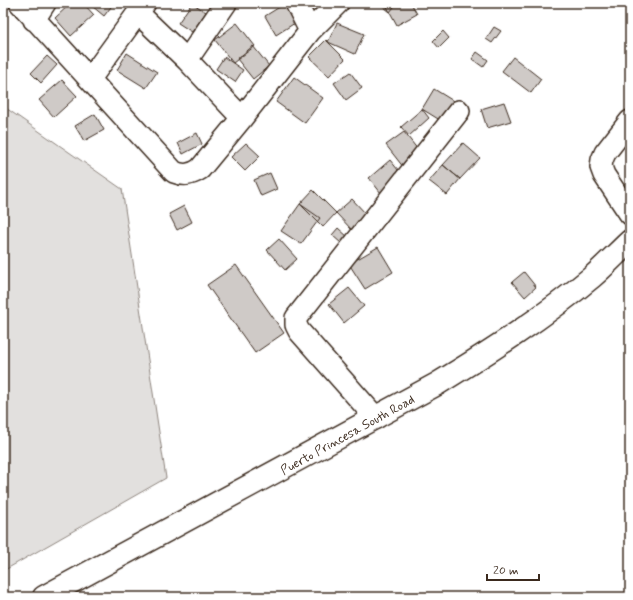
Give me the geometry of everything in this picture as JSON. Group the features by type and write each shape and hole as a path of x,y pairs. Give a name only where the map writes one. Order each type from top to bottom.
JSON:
{"main road":[{"name":"Puerto Princesa South Road","path":"44,597 437,384 506,341 551,309 587,281 630,241"}],"street":[{"path":"20,3 39,11 90,79 174,172 181,175 194,173 200,169 310,31 338,3"},
{"path":"187,60 226,3"},
{"path":"296,3 310,31"},
{"path":"90,79 141,8 187,60 242,118"},
{"path":"376,418 299,331 296,324 296,318 459,111"},
{"path":"627,202 604,175 601,167 605,153 630,121"}],"shaded area":[{"path":"3,106 122,189 166,478 3,571"}],"building":[{"path":"71,3 83,3 94,15 71,36 55,18"},
{"path":"95,3 114,3 104,16 92,6"},
{"path":"192,3 206,12 192,32 178,23"},
{"path":"286,3 298,21 276,35 265,16"},
{"path":"379,3 397,3 390,12"},
{"path":"385,3 411,3 417,14 397,25"},
{"path":"237,23 255,46 233,63 215,40"},
{"path":"337,23 364,34 355,54 328,42"},
{"path":"494,27 501,31 492,43 486,39"},
{"path":"443,31 449,38 439,48 433,41"},
{"path":"326,40 345,59 329,76 309,57"},
{"path":"253,46 269,66 253,79 237,59"},
{"path":"477,52 488,60 483,67 472,59"},
{"path":"127,53 157,72 146,88 117,70"},
{"path":"47,56 57,65 41,83 31,73"},
{"path":"224,57 243,70 235,82 216,69"},
{"path":"513,57 541,79 531,93 502,71"},
{"path":"350,72 362,88 346,100 334,83"},
{"path":"294,77 323,98 305,123 276,102"},
{"path":"62,80 77,96 54,117 39,100"},
{"path":"434,89 455,102 443,122 422,109"},
{"path":"504,102 511,121 487,128 481,109"},
{"path":"422,109 429,118 409,136 401,127"},
{"path":"95,114 104,130 84,141 75,126"},
{"path":"404,132 422,155 404,168 386,145"},
{"path":"197,133 202,144 183,154 178,143"},
{"path":"246,143 260,156 245,171 231,157"},
{"path":"463,143 480,158 460,179 443,165"},
{"path":"390,160 403,176 381,193 369,178"},
{"path":"443,165 460,179 447,195 429,181"},
{"path":"270,173 277,189 261,196 254,180"},
{"path":"313,190 336,213 323,227 300,204"},
{"path":"352,199 367,215 352,230 336,213"},
{"path":"300,204 320,218 301,244 281,231"},
{"path":"184,206 192,222 177,230 169,214"},
{"path":"338,228 348,237 342,244 332,235"},
{"path":"279,239 297,259 285,270 267,250"},
{"path":"378,247 393,272 365,289 349,264"},
{"path":"236,265 284,333 255,353 207,285"},
{"path":"524,272 536,287 525,297 512,282"},
{"path":"349,288 364,306 344,323 329,304"}]}
